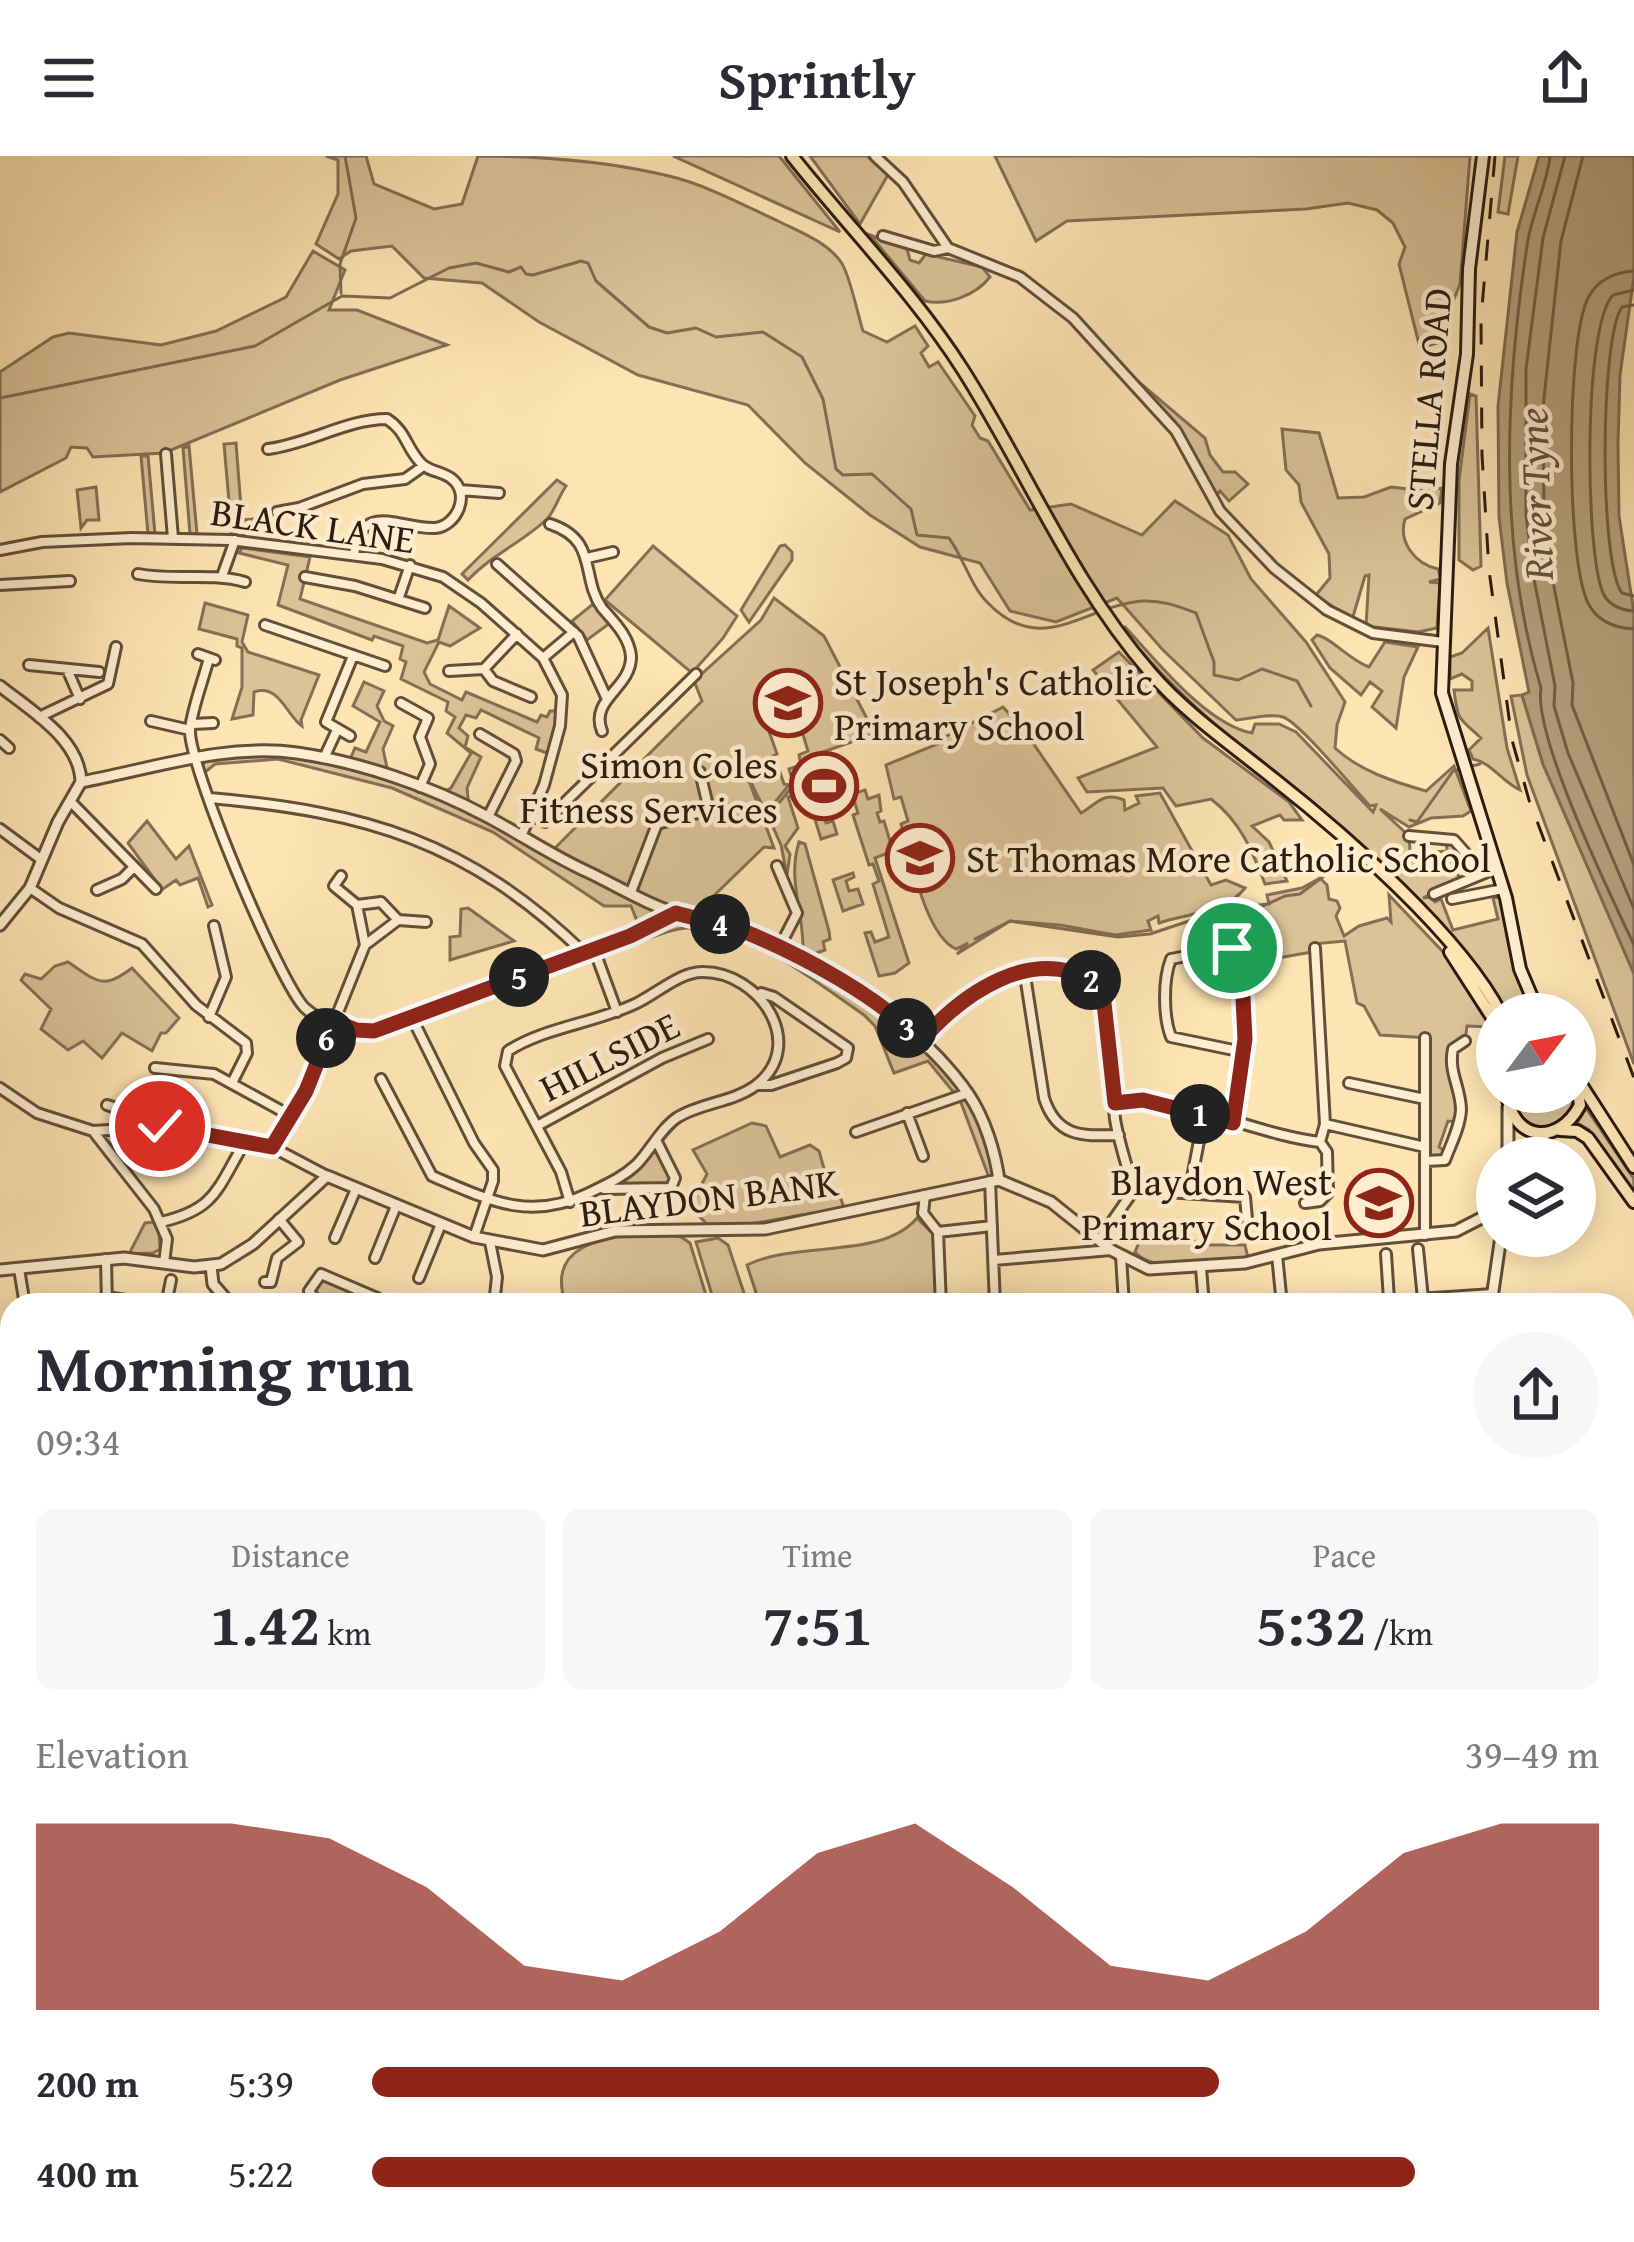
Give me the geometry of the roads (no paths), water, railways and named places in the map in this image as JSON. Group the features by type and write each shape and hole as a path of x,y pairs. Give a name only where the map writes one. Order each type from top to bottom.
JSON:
{"main road":[{"path":"792,156 921,311 960,366 1067,557 1134,653 1198,718 1331,826 1436,930 1488,993"},
{"name":"STELLA ROAD","path":"1483,156 1469,268 1467,355 1451,464 1442,693 1497,867 1528,993"},
{"path":"1436,930 1476,993"},
{"path":"1596,1108 1634,1167"},
{"path":"1512,1113 1522,1126 1577,1131 1588,1138 1634,1202"},
{"path":"1554,1131 1575,1113"}],"street":[{"path":"875,156 893,170 948,248 1020,277 1061,306 1182,438 1211,497 1274,568 1306,594 1373,633 1443,645"},
{"path":"884,236 918,249 948,248"},
{"path":"268,449 294,446 387,418 402,430 422,466 452,478 460,490 460,509 450,523 438,528 387,520 373,523 362,530 354,555"},
{"path":"166,454 173,538"},
{"path":"277,512 363,484 405,479 422,466"},
{"path":"460,490 499,493"},
{"path":"550,524 572,536 587,558 600,605 618,625 631,658 627,676 597,719 602,731"},
{"path":"222,576 235,540"},
{"name":"BLACK LANE","path":"0,550 42,542 235,540 410,565 457,586 543,658 562,695 560,726 525,839"},
{"path":"587,558 613,552"},
{"path":"497,564 574,632 607,699"},
{"path":"399,598 410,565"},
{"path":"137,574 222,576 245,582"},
{"path":"305,577 425,608"},
{"path":"0,585 70,581"},
{"path":"265,625 385,667"},
{"path":"543,658 574,632"},
{"path":"449,671 484,669 517,634"},
{"path":"39,717 108,684 116,646"},
{"path":"198,654 212,658 191,727 194,760 242,887 308,1011 368,1032 589,951 676,913"},
{"path":"350,736 326,722 353,656"},
{"path":"29,665 99,672"},
{"path":"67,668 80,699"},
{"path":"484,669 493,681 531,697"},
{"path":"532,816 545,822 695,674"},
{"path":"0,686 76,754 81,782 32,885 0,925"},
{"path":"401,703 428,718 420,737 434,765 420,788"},
{"path":"151,721 191,727 213,723"},
{"path":"325,758 337,730"},
{"path":"480,734 514,754 517,761 488,817"},
{"path":"0,740 9,748"},
{"path":"81,782 256,750 325,758 420,788 488,817 550,854 676,913 744,932 779,948 870,1000 921,1041 968,1093 988,1137 994,1180 995,1293"},
{"path":"631,892 657,824 709,810 700,772"},
{"path":"208,798 326,811 408,834 454,856 504,886 589,951 617,1012"},
{"path":"70,801 157,889"},
{"path":"1,833 44,861"},
{"path":"1409,836 1450,838 1464,847 1483,874"},
{"path":"777,866 797,913 779,948"},
{"path":"1434,894 1497,867"},
{"path":"97,890 116,883 134,868"},
{"path":"341,876 331,890 357,905 381,902 398,920"},
{"path":"32,885 59,908 142,944 209,1017 246,1043 247,1053 232,1083"},
{"path":"1452,899 1503,889"},
{"path":"357,905 365,944"},
{"path":"272,1147 313,1077 365,944 398,920 426,922"},
{"path":"209,1017 226,977 214,926"},
{"path":"1233,1123 1243,1052 1238,951 1228,948 1170,960 1167,1023 1171,1037 1243,1052"},
{"path":"1315,948 1325,1124 1320,1142"},
{"path":"921,1041 956,1009 1004,976 1024,969 1047,967 1095,983 1104,1003 1119,1135 1133,1190 1099,1240"},
{"path":"1024,969 1051,1114 1075,1135 1119,1135"},
{"path":"381,1079 430,1173 525,1209 570,1202 597,1189 626,1173 678,1117 757,1085 771,1085 837,1063 846,1058 848,1048 774,997 703,972 688,975 617,1012 512,1047 505,1059 508,1072 564,1179 570,1202"},
{"path":"757,1085 772,1066 778,1044 774,1018 759,993"},
{"path":"412,1018 474,1143 492,1168 493,1181 474,1237"},
{"name":"HILLSIDE","path":"537,1126 662,1058 708,1039"},
{"path":"1425,1039 1425,1235"},
{"path":"1426,1161 1445,1160 1456,1133 1461,1110 1451,1058 1465,1041"},
{"path":"155,1068 204,1072 291,1116"},
{"path":"1349,1083 1425,1099"},
{"path":"0,1088 37,1114 93,1131 160,1126"},
{"path":"856,1132 968,1093"},
{"path":"1115,1103 1143,1100 1281,1137 1320,1142 1327,1152 1328,1193 1320,1201 1305,1203"},
{"path":"107,1105 160,1126"},
{"path":"907,1113 923,1156"},
{"path":"1189,1192 1204,1115"},
{"path":"1325,1124 1425,1147"},
{"name":"BLAYDON BANK","path":"160,1126 272,1147 356,1189 474,1237 543,1250 615,1231 742,1232 994,1180"},
{"path":"93,1131 145,1194 161,1222 167,1240 164,1263"},
{"path":"1543,1137 1554,1131"},
{"path":"161,1222 193,1215 207,1205 245,1142"},
{"path":"564,1179 585,1189 671,1188 675,1178 657,1142"},
{"path":"0,1270 106,1259 211,1266 244,1251 327,1176"},
{"path":"994,1180 1051,1202 1116,1253 1149,1269 1253,1262 1318,1244 1456,1231 1476,1221"},
{"path":"335,1238 356,1189"},
{"path":"1133,1190 1245,1197 1247,1219"},
{"path":"925,1195 923,1213 938,1232 941,1293"},
{"path":"374,1258 396,1206"},
{"path":"265,1282 271,1282 277,1258 298,1242 279,1219"},
{"path":"419,1278 441,1224"},
{"path":"938,1232 992,1226"},
{"path":"490,1242 495,1293"},
{"path":"1418,1249 1422,1293"},
{"path":"994,1260 1116,1253"},
{"path":"1116,1253 1122,1293"},
{"path":"1386,1254 1388,1293"},
{"path":"1277,1255 1281,1293"},
{"path":"1493,1293 1498,1257"},
{"path":"106,1259 106,1293"},
{"path":"211,1266 213,1285 220,1293"},
{"path":"1202,1268 1203,1293"},
{"path":"19,1269 24,1293"},
{"path":"310,1293 321,1274 365,1293"},
{"path":"167,1293 171,1280"}],"water":[{"name":"River Tyne","path":"1539,156 1634,156 1634,276 1620,375 1618,444 1619,516 1634,613 1634,974 1543,764 1522,695 1529,692 1499,517 1498,406 1517,232"}],"waterway":[{"path":"341,293 340,264 356,218 345,156"},
{"path":"0,398 255,346 342,296 390,298 449,268 476,263 509,272 521,267 533,275 581,261 588,263 596,281 649,327 667,333 696,328 716,337 763,332 802,357 823,399 836,469 843,475 872,474 911,509 917,535 949,538 981,595 1007,619 1044,628 1121,605 1169,604 1196,613 1214,662 1214,675 1238,680 1262,669 1297,681 1311,706"},
{"path":"1468,767 1480,764"},
{"path":"1410,820 1417,822 1453,771 1459,770"},
{"path":"975,939 1010,921 1118,937 1150,934 1198,918 1250,912 1300,894 1336,867"}],"railway":[{"path":"1495,156 1481,319 1482,455 1489,570 1512,740 1529,800 1634,1078"}],"place":[{"name":"St Joseph's Catholic Primary School","path":"788,703"},
{"name":"Simon Coles Fitness Services","path":"824,786"},
{"name":"St Thomas More Catholic School","path":"920,858"},
{"name":"Blaydon West Primary School","path":"1379,1203"}]}
